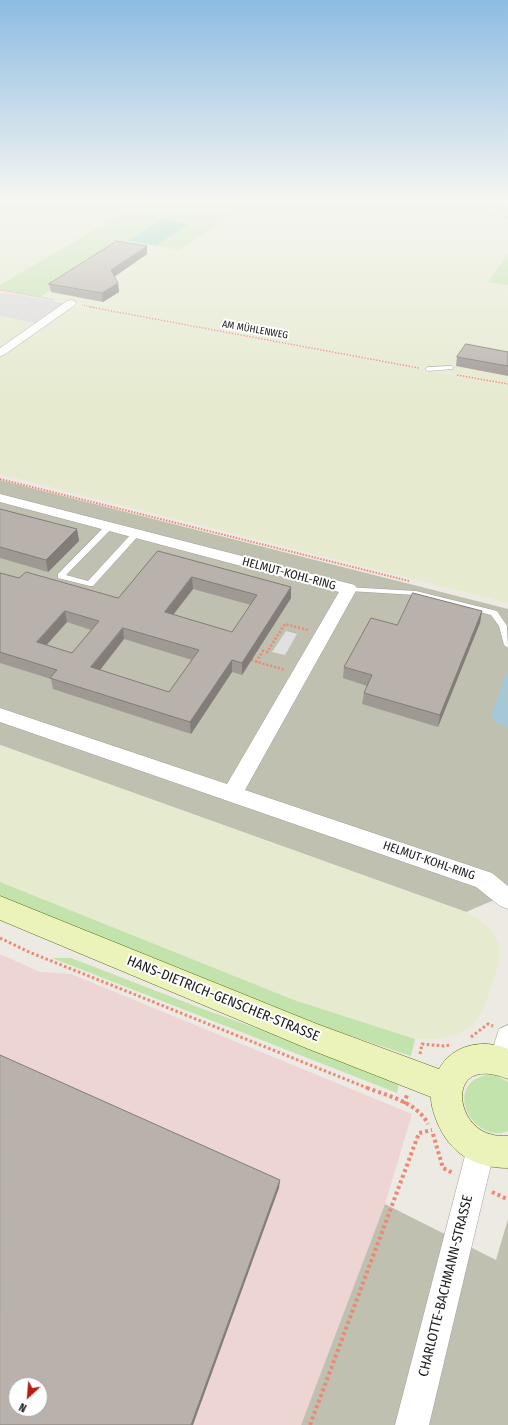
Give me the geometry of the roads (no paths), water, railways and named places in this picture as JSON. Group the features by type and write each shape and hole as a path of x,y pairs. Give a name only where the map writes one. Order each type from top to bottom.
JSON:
{"street":[{"path":"0,353 71,303"},
{"name":"HELMUT-KOHL-RING","path":"0,498 350,589 232,794"},
{"name":"HELMUT-KOHL-RING","path":"0,715 484,880 508,899"},
{"name":"HANS-DIETRICH-GENSCHER-STRASSE","path":"0,908 317,1038 447,1088"},
{"path":"494,1150 468,1140 457,1128 450,1115 446,1101 447,1088 452,1075 461,1065 473,1059 506,1054"},
{"name":"CHARLOTTE-BACHMANN-STRASSE","path":"412,1425 471,1182 494,1150"}],"lane":[{"path":"428,369 452,368"},
{"path":"109,527 61,576 90,584 136,534"},
{"path":"350,589 416,593 494,613 503,626 508,645"}],"water":[{"path":"508,673 508,728 496,723 491,716 506,674"}]}
